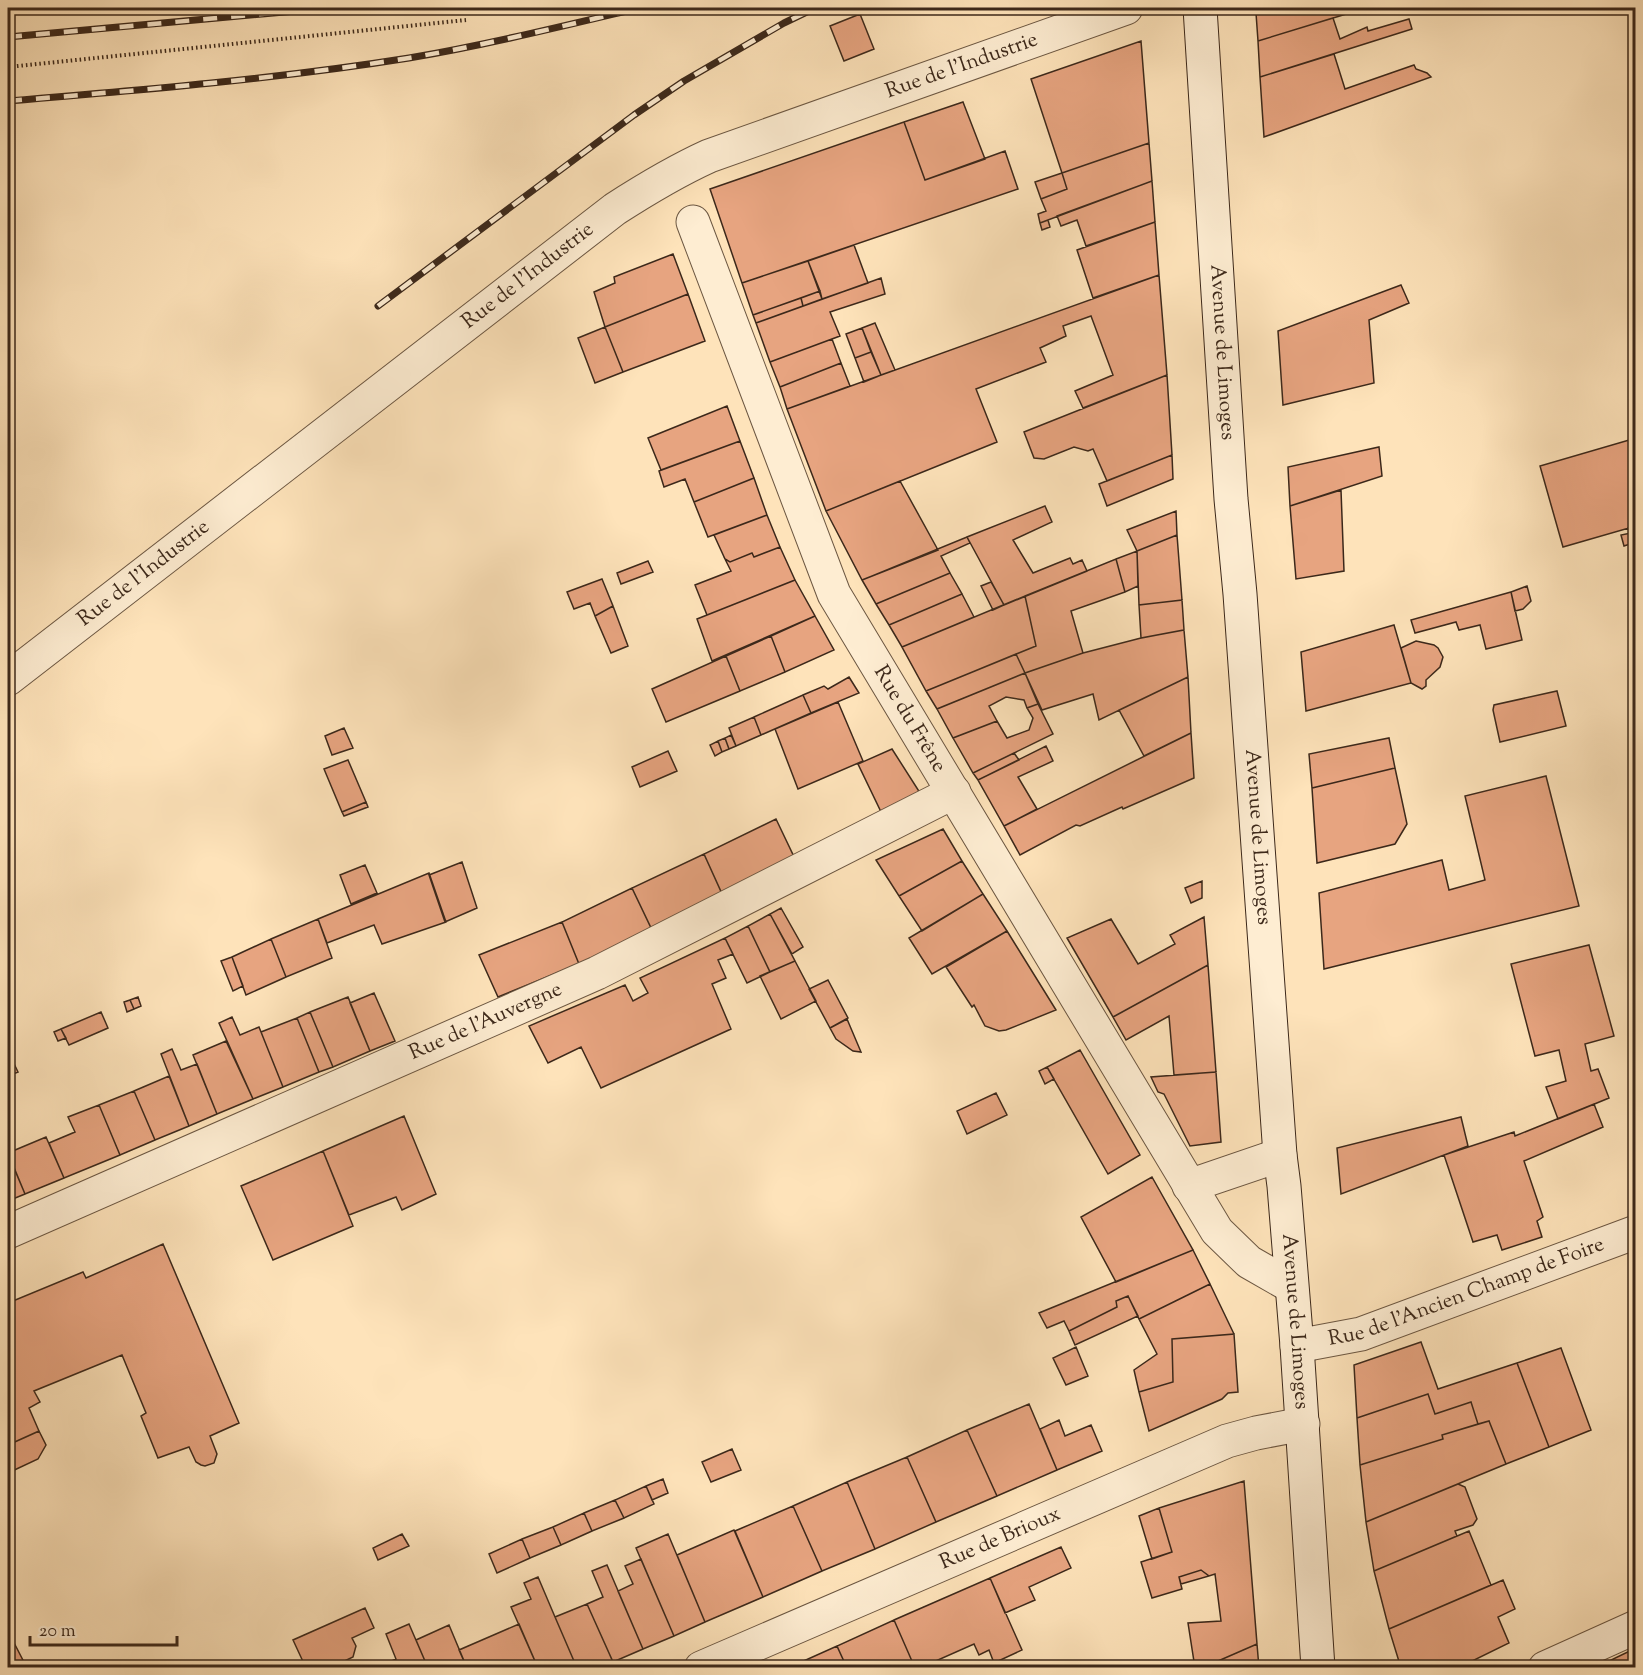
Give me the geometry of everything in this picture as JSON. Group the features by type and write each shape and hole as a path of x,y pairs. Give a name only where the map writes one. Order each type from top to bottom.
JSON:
{"street":[{"name":"Rue de l'Industrie","path":"8,679 615,209 658,182 709,156 1126,8"},
{"name":"Avenue de Limoges","path":"1200,8 1231,499 1240,594 1280,1155 1303,1424 1318,1668"},
{"name":"Rue du Frêne","path":"693,222 834,594 1216,1231 1249,1262 1291,1286"},
{"name":"Rue de l'Auvergne","path":"8,1232 597,973 954,792"},
{"path":"1189,1186 1280,1155"},
{"name":"Rue de l'Ancien Champ de Foire","path":"1297,1346 1361,1334 1635,1232"},
{"name":"Rue de Brioux","path":"701,1668 1227,1441 1256,1432 1303,1424"},
{"path":"1545,1668 1635,1627"}],"path":[{"path":"8,67 466,20"}],"building":[{"path":"1256,8 1274,8 1256,13"},
{"path":"1274,8 1366,8 1258,41 1256,13"},
{"path":"860,14 874,49 844,61 830,26"},
{"path":"1333,18 1340,39 1367,27 1368,31 1409,19 1412,29 1260,77 1258,41"},
{"path":"1141,41 1149,143 1062,173 1031,79"},
{"path":"1334,54 1345,89 1414,65 1416,69 1431,77 1264,137 1260,77"},
{"path":"963,102 985,159 925,180 904,122"},
{"path":"904,122 925,180 1005,151 1018,189 742,283 710,189"},
{"path":"1149,143 1152,181 1040,223 1038,214 1046,211 1041,199 1067,189 1062,173"},
{"path":"1062,173 1067,189 1041,199 1035,182"},
{"path":"1152,181 1155,222 1086,246 1077,220 1061,226 1057,216"},
{"path":"1048,220 1050,227 1042,230 1040,223"},
{"path":"1155,222 1159,275 1093,298 1077,250"},
{"path":"854,245 868,283 822,299 808,261"},
{"path":"673,254 688,294 605,327 594,292 615,283 614,277"},
{"path":"808,261 820,291 753,315 742,283"},
{"path":"1159,275 1167,375 1083,408 1075,391 1113,375 1091,316 1063,326 1066,336 1040,348 1046,362 976,389 997,442 826,511 787,409"},
{"path":"881,278 885,294 830,312 840,336 770,362 756,323"},
{"path":"1401,285 1409,303 1369,320 1374,383 1283,405 1278,331"},
{"path":"820,291 822,299 803,306 801,298"},
{"path":"688,294 705,341 623,372 605,327"},
{"path":"801,298 803,306 756,323 753,315"},
{"path":"875,323 895,370 881,375 862,328"},
{"path":"605,327 623,372 595,383 578,338"},
{"path":"862,328 871,352 855,358 846,334"},
{"path":"832,339 841,363 780,387 770,362"},
{"path":"871,352 881,375 864,382 855,358"},
{"path":"841,363 850,386 787,409 780,387"},
{"path":"1167,375 1172,455 1107,481 1093,449 1088,451 1074,447 1044,459 1034,458 1024,432"},
{"path":"727,406 740,441 661,470 648,438"},
{"path":"1636,438 1636,526 1563,547 1540,466"},
{"path":"740,441 754,478 694,502 685,479 664,487 659,471"},
{"path":"1379,447 1382,476 1290,506 1288,467"},
{"path":"1172,455 1173,479 1107,506 1099,484"},
{"path":"754,478 767,515 708,537 694,502"},
{"path":"900,481 938,550 862,580 826,511"},
{"path":"1341,490 1344,571 1296,579 1290,506"},
{"path":"1045,506 1052,522 1013,540 1033,573 1070,558 1073,564 1082,560 1087,571 1004,605 967,537"},
{"path":"1176,511 1177,535 1137,551 1127,530"},
{"path":"767,515 780,547 754,557 752,553 730,562 725,559 714,535"},
{"path":"1636,526 1636,542 1624,546 1621,535 1631,533 1628,528"},
{"path":"1177,535 1182,600 1139,605 1137,551"},
{"path":"967,537 970,543 941,556 950,573 876,604 862,580"},
{"path":"780,547 795,580 707,615 695,585 731,571 725,559 730,562 752,553 754,557"},
{"path":"1137,551 1138,586 1125,592 1116,559"},
{"path":"1116,559 1125,592 1071,611 1083,653 1025,673 1016,654 1036,646 1025,596"},
{"path":"648,561 653,572 621,584 617,573"},
{"path":"950,573 962,594 889,625 876,604"},
{"path":"602,579 613,606 595,616 590,603 574,609 567,592"},
{"path":"795,580 815,616 712,661 697,619"},
{"path":"991,582 1004,605 993,610 981,586"},
{"path":"1527,586 1531,601 1523,609 1515,611 1511,592"},
{"path":"1511,592 1522,640 1486,649 1480,625 1459,630 1456,622 1415,633 1411,620"},
{"path":"962,594 974,617 902,647 889,625"},
{"path":"1025,596 1036,646 926,691 902,647"},
{"path":"1182,600 1184,630 1141,638 1139,605"},
{"path":"613,606 628,646 611,653 595,616"},
{"path":"815,616 834,650 785,672 771,636"},
{"path":"1394,625 1411,683 1306,711 1301,652"},
{"path":"1184,630 1188,677 1099,720 1093,694 1042,710 1025,673 1083,653"},
{"path":"771,636 785,672 740,691 726,656"},
{"path":"1416,641 1434,645 1443,657 1440,667 1426,680 1426,686 1422,689 1411,683 1401,648"},
{"path":"1016,654 1025,673 937,709 926,691"},
{"path":"726,656 740,691 666,722 652,689"},
{"path":"1025,673 1038,704 1027,708 1024,700 1006,697 989,706 997,721 953,738 937,709"},
{"path":"849,677 859,693 811,713 803,695 824,686 828,689"},
{"path":"1188,677 1191,733 1144,756 1119,710"},
{"path":"1557,691 1566,726 1500,742 1494,705"},
{"path":"803,695 811,713 761,735 754,717"},
{"path":"838,702 863,761 798,789 775,729"},
{"path":"1038,704 1053,734 973,773 953,738 997,721 1007,738 1029,730 1033,718 1027,708"},
{"path":"754,717 761,735 736,746 729,728"},
{"path":"344,728 353,748 332,755 325,736"},
{"path":"1191,733 1194,778 1123,809 1122,807 1080,826 1076,825 1020,855 1004,826"},
{"path":"731,735 736,746 729,749 725,738"},
{"path":"725,738 729,749 722,752 718,741"},
{"path":"1389,738 1395,768 1312,788 1309,754"},
{"path":"718,741 722,752 715,756 710,745"},
{"path":"1046,746 1053,761 1018,777 1037,809 1004,826 978,780"},
{"path":"892,749 922,796 883,816 858,764"},
{"path":"668,751 677,771 640,787 632,767"},
{"path":"1014,753 1019,760 978,780 973,773"},
{"path":"348,760 366,802 342,812 324,769"},
{"path":"1395,768 1407,824 1395,844 1317,863 1312,788"},
{"path":"1546,776 1579,906 1324,969 1319,893 1442,860 1449,890 1485,880 1465,796"},
{"path":"366,802 368,807 344,816 342,812"},
{"path":"776,819 796,861 723,896 704,854"},
{"path":"943,829 962,861 899,896 876,860"},
{"path":"704,854 723,896 652,930 632,888"},
{"path":"962,861 983,894 922,931 899,896"},
{"path":"462,862 477,908 445,922 429,875"},
{"path":"365,865 377,893 351,904 340,875"},
{"path":"429,873 446,922 382,944 374,925 327,943 318,919"},
{"path":"1202,881 1202,898 1191,903 1185,888"},
{"path":"632,888 652,930 579,964 562,922"},
{"path":"983,894 1007,931 932,974 909,938"},
{"path":"781,908 803,947 792,954 770,914"},
{"path":"770,914 795,961 770,972 748,926"},
{"path":"1204,917 1208,965 1113,1017 1067,938 1111,919 1138,964 1175,944 1170,935"},
{"path":"318,919 332,958 286,977 271,939"},
{"path":"562,922 579,964 498,997 479,955"},
{"path":"748,926 770,972 747,983 725,938"},
{"path":"1007,931 1056,1010 999,1031 985,1026 974,1005 972,1007 946,967"},
{"path":"725,938 733,954 718,960 726,978 712,984 731,1029 601,1088 581,1047 548,1063 529,1026 625,985 633,1001 648,993 640,978"},
{"path":"271,939 286,977 246,995 232,957"},
{"path":"1589,945 1614,1036 1585,1044 1591,1071 1598,1069 1609,1098 1558,1119 1546,1087 1566,1081 1559,1050 1535,1056 1511,964"},
{"path":"232,957 243,986 233,991 221,961"},
{"path":"795,961 816,1001 781,1019 760,976"},
{"path":"1208,965 1216,1072 1174,1075 1169,1016 1126,1040 1113,1017"},
{"path":"828,980 848,1018 830,1028 809,989"},
{"path":"374,993 395,1041 370,1051 350,1003"},
{"path":"138,997 141,1006 134,1009 130,1000"},
{"path":"348,997 370,1051 333,1067 310,1012"},
{"path":"130,1000 134,1009 127,1012 124,1002"},
{"path":"101,1012 108,1028 69,1045 61,1029"},
{"path":"310,1012 333,1067 319,1072 297,1018"},
{"path":"232,1017 240,1035 259,1027 283,1087 253,1099 219,1023"},
{"path":"297,1018 319,1072 283,1087 261,1032"},
{"path":"847,1019 861,1052 853,1051 836,1039 830,1028"},
{"path":"61,1029 66,1038 58,1041 54,1032"},
{"path":"226,1041 253,1099 217,1114 193,1055"},
{"path":"172,1049 181,1070 197,1064 217,1114 189,1126 161,1054"},
{"path":"1080,1050 1140,1155 1108,1174 1047,1067"},
{"path":"8,1051 18,1072 8,1076"},
{"path":"1047,1067 1054,1079 1045,1084 1039,1071"},
{"path":"1216,1072 1221,1142 1190,1146 1164,1094 1158,1092 1151,1077"},
{"path":"169,1076 189,1126 155,1140 134,1091"},
{"path":"134,1091 155,1140 120,1155 99,1105"},
{"path":"996,1093 1007,1115 967,1134 957,1111"},
{"path":"1594,1104 1603,1127 1524,1161 1543,1217 1537,1221 1542,1237 1502,1250 1497,1235 1473,1242 1444,1155 1514,1132 1515,1136"},
{"path":"99,1105 120,1155 64,1178 49,1143 75,1132 68,1117"},
{"path":"404,1116 436,1194 402,1210 396,1197 349,1215 323,1151"},
{"path":"1461,1117 1468,1146 1341,1194 1337,1148"},
{"path":"46,1137 64,1178 25,1194 8,1153"},
{"path":"323,1151 353,1226 273,1260 241,1186"},
{"path":"8,1154 25,1194 8,1201"},
{"path":"1152,1177 1193,1250 1116,1282 1081,1217"},
{"path":"163,1244 239,1423 210,1436 217,1454 214,1463 205,1466 196,1462 189,1447 158,1458 141,1416 146,1413 122,1355 34,1391 40,1402 29,1408 39,1431 8,1445 8,1303 83,1272 86,1278"},
{"path":"1193,1250 1210,1284 1139,1319 1128,1296 1116,1301 1117,1307 1069,1331 1064,1321 1047,1328 1039,1313"},
{"path":"1210,1284 1234,1334 1172,1339 1173,1382 1139,1392 1134,1370 1157,1354 1139,1319"},
{"path":"1128,1296 1138,1316 1075,1345 1069,1331 1117,1307 1116,1301"},
{"path":"1234,1334 1238,1392 1228,1393 1222,1399 1149,1431 1139,1392 1173,1382 1172,1339"},
{"path":"1421,1342 1438,1389 1517,1363 1549,1447 1506,1464 1489,1421 1478,1424 1471,1402 1435,1414 1428,1394 1357,1418 1354,1365"},
{"path":"1076,1347 1088,1376 1066,1385 1053,1358"},
{"path":"1561,1348 1591,1430 1549,1447 1517,1363"},
{"path":"1428,1394 1435,1414 1471,1402 1478,1424 1442,1435 1443,1439 1360,1465 1357,1418"},
{"path":"1029,1404 1057,1470 997,1496 967,1430"},
{"path":"1059,1420 1065,1436 1091,1425 1102,1451 1057,1470 1040,1429"},
{"path":"1489,1421 1506,1464 1366,1522 1360,1465 1443,1439 1442,1435"},
{"path":"967,1430 997,1496 936,1522 907,1457"},
{"path":"39,1431 46,1445 38,1459 8,1473 8,1445"},
{"path":"732,1449 741,1470 711,1482 702,1462"},
{"path":"907,1457 936,1522 875,1549 847,1482"},
{"path":"663,1479 668,1493 652,1500 646,1486"},
{"path":"1244,1481 1257,1644 1202,1668 1195,1668 1188,1623 1221,1621 1215,1574 1209,1576 1201,1570 1179,1577 1182,1589 1152,1598 1141,1562 1172,1552 1159,1508"},
{"path":"847,1482 875,1549 822,1571 793,1506"},
{"path":"1458,1484 1465,1487 1477,1519 1473,1525 1455,1531 1457,1536 1374,1571 1366,1522"},
{"path":"646,1486 654,1504 624,1518 615,1500"},
{"path":"615,1500 624,1518 592,1531 584,1513"},
{"path":"793,1506 822,1571 763,1597 735,1531"},
{"path":"1159,1508 1172,1552 1152,1559 1139,1516"},
{"path":"584,1513 592,1531 561,1545 553,1527"},
{"path":"553,1527 561,1545 530,1558 522,1539"},
{"path":"734,1530 763,1597 705,1622 677,1555"},
{"path":"1469,1531 1491,1585 1389,1629 1374,1571"},
{"path":"402,1534 409,1546 378,1560 373,1548"},
{"path":"668,1534 705,1622 674,1636 636,1548"},
{"path":"522,1539 530,1558 497,1573 489,1554"},
{"path":"1061,1547 1071,1568 1029,1587 1035,1600 1005,1613 990,1578"},
{"path":"641,1559 674,1636 643,1649 618,1591 633,1584 625,1566"},
{"path":"607,1565 643,1649 613,1662 587,1604 603,1597 592,1571"},
{"path":"1201,1570 1209,1576 1181,1584 1179,1577"},
{"path":"538,1577 577,1668 538,1668 511,1607 531,1599 524,1583"},
{"path":"990,1578 1022,1650 994,1663 989,1650 979,1655 974,1644 920,1668 915,1668 894,1620"},
{"path":"1503,1580 1515,1609 1498,1617 1509,1643 1458,1668 1401,1668 1389,1629"},
{"path":"587,1604 613,1662 600,1668 577,1668 555,1617"},
{"path":"365,1608 374,1628 352,1638 356,1646 353,1657 330,1668 306,1668 293,1640"},
{"path":"894,1620 915,1668 847,1668 837,1646"},
{"path":"409,1624 428,1668 377,1668 396,1659 386,1634"},
{"path":"519,1624 538,1668 467,1668 459,1650"},
{"path":"449,1625 467,1668 428,1668 416,1640"},
{"path":"10,1635 27,1668 8,1668 8,1636"},
{"path":"1257,1644 1259,1668 1202,1668"},
{"path":"837,1646 847,1668 788,1668"},
{"path":"1636,1648 1636,1668 1615,1668 1611,1660"},
{"path":"244,1661 246,1668 228,1668"}],"railway":[{"path":"8,37 329,8"},
{"path":"8,101 209,83 409,58 524,35 639,8"},
{"path":"378,306 634,115 684,81 784,23 815,8"}]}
